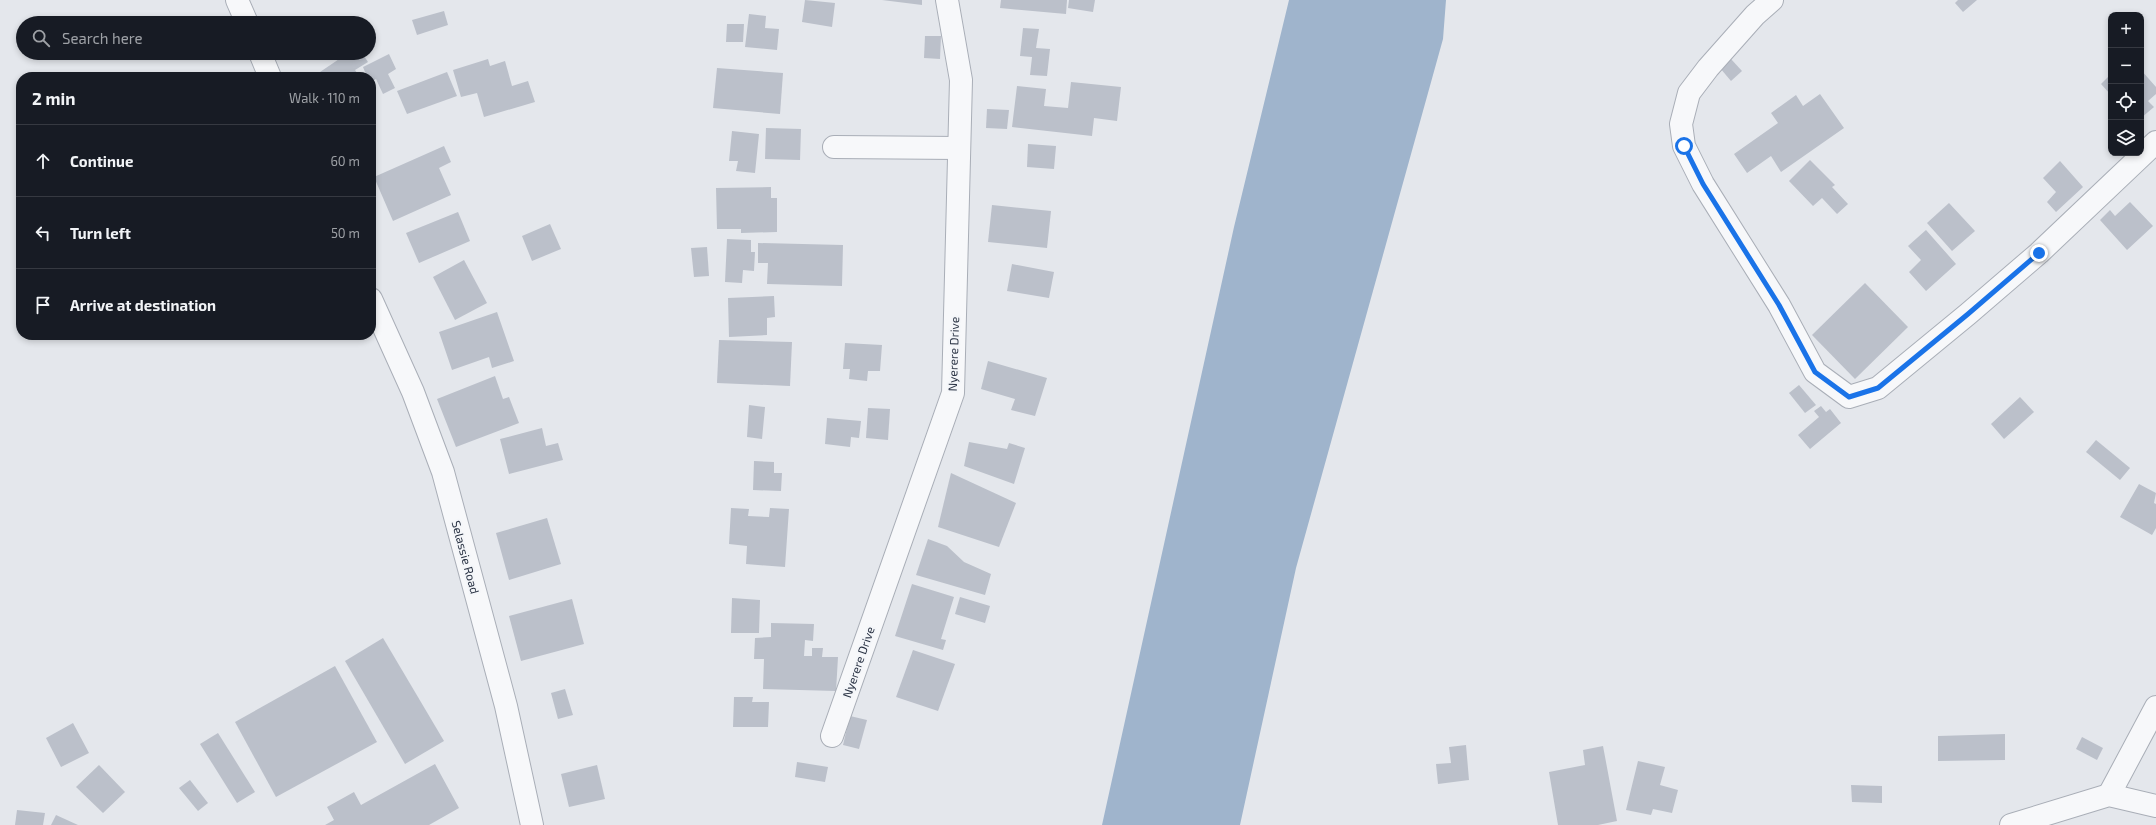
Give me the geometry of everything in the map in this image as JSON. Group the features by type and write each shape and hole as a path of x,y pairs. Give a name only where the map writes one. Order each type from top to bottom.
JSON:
{"street":[{"path":"237,0 244,16"},
{"name":"Nyerere Drive","path":"832,736 953,393 961,80 947,0"},
{"path":"1772,0 1755,15 1708,68 1690,93 1681,124 1684,146 1703,184 1779,305 1815,372 1849,397 1878,388 1968,314 2039,253 2156,142"},
{"path":"263,60 268,72"},
{"path":"834,147 960,148"},
{"name":"Selassie Road","path":"376,310 414,392 443,472 506,706 532,825"},
{"path":"2109,795 2156,707"},
{"path":"2011,825 2109,795 2156,806"}],"water":[{"path":"1289,0 1446,0 1443,39 1296,568 1240,825 1102,825 1234,227"}],"building":[{"path":"805,0 835,3 832,27 802,22"},
{"path":"882,0 922,0 922,5"},
{"path":"1001,0 1067,0 1066,14 1000,8"},
{"path":"1069,0 1095,0 1093,12 1068,8"},
{"path":"1958,0 1977,0 1963,12 1955,3"},
{"path":"444,11 448,25 417,35 412,20"},
{"path":"749,14 766,16 765,28 779,29 777,50 745,47"},
{"path":"727,24 744,24 743,42 726,42"},
{"path":"1023,28 1039,29 1036,48 1050,49 1047,76 1030,75 1032,57 1020,56"},
{"path":"925,36 941,36 940,59 924,58"},
{"path":"389,54 396,69 388,74 395,88 383,94 376,79 376,72 365,72 363,67"},
{"path":"488,59 490,66 505,61 512,86 528,81 535,102 484,117 477,93 461,97 453,70"},
{"path":"1731,59 1742,71 1731,81 1720,68"},
{"path":"338,60 367,60 368,62 355,70 356,72 320,72"},
{"path":"717,68 783,73 780,114 713,108"},
{"path":"447,72 457,96 407,114 397,91"},
{"path":"2144,73 2156,87 2156,94 2148,101 2154,107 2144,115"},
{"path":"2108,77 2108,92 2101,84"},
{"path":"1071,82 1121,87 1117,121 1094,118 1092,136 1012,127 1017,86 1046,89 1044,106 1068,108"},
{"path":"1820,94 1844,128 1781,172 1771,156 1747,173 1734,154 1778,123 1771,113 1796,95 1803,106"},
{"path":"987,109 1009,110 1007,129 986,128"},
{"path":"766,128 801,129 800,160 765,159"},
{"path":"732,131 759,134 755,173 736,171 738,161 729,161"},
{"path":"1028,144 1056,146 1054,169 1027,167"},
{"path":"444,146 451,162 439,168 451,195 393,221 376,182 376,176"},
{"path":"1810,160 1835,185 1832,187 1848,204 1837,214 1822,198 1813,206 1789,181"},
{"path":"2060,161 2083,187 2056,212 2047,202 2056,192 2043,178"},
{"path":"771,187 771,198 777,198 777,232 741,233 741,229 717,229 716,188"},
{"path":"2130,202 2153,226 2127,250 2100,220 2110,210 2115,216"},
{"path":"1949,203 1975,231 1952,251 1927,223"},
{"path":"992,205 1051,211 1047,248 988,242"},
{"path":"458,212 470,241 419,263 406,233"},
{"path":"550,224 561,249 532,261 522,236"},
{"path":"1926,230 1956,264 1926,291 1909,272 1921,260 1908,246"},
{"path":"727,239 751,240 751,252 755,252 754,271 743,270 742,283 725,282"},
{"path":"758,243 843,245 842,286 767,284 768,263 758,263"},
{"path":"707,247 709,276 694,277 691,248"},
{"path":"464,260 487,303 455,320 433,277"},
{"path":"1012,264 1054,272 1049,298 1007,291"},
{"path":"1865,283 1908,327 1855,379 1812,335"},
{"path":"774,296 775,317 767,318 767,335 729,337 728,298"},
{"path":"497,312 514,361 492,368 489,357 452,370 439,332"},
{"path":"719,340 792,342 790,386 717,383"},
{"path":"845,343 882,345 880,371 868,371 867,381 849,379 850,369 843,369"},
{"path":"988,361 1047,378 1035,416 1011,410 1015,399 981,389"},
{"path":"495,376 503,399 509,397 519,423 456,447 437,399"},
{"path":"1799,385 1816,405 1805,413 1789,393"},
{"path":"2020,397 2034,412 2004,439 1991,424"},
{"path":"749,405 765,407 762,439 747,437"},
{"path":"1821,406 1826,412 1830,409 1841,423 1810,449 1798,435 1819,417 1814,411"},
{"path":"868,408 890,409 888,440 866,438"},
{"path":"827,418 861,421 859,438 851,437 850,447 825,444"},
{"path":"542,428 546,446 558,443 563,460 509,474 500,439"},
{"path":"2096,440 2130,468 2120,480 2086,452"},
{"path":"969,442 1007,449 1009,443 1025,448 1014,484 964,466"},
{"path":"754,461 774,462 774,473 782,473 781,491 753,490"},
{"path":"951,473 1016,503 999,547 938,527"},
{"path":"2139,484 2156,493 2154,503 2156,504 2156,528 2152,535 2120,517"},
{"path":"731,508 749,509 748,516 769,517 770,508 789,509 785,567 746,564 747,546 729,544"},
{"path":"547,518 561,564 509,580 496,533"},
{"path":"928,539 947,546 964,562 991,574 985,595 916,575"},
{"path":"912,584 954,597 941,639 946,640 943,650 895,636"},
{"path":"960,597 990,606 985,623 955,614"},
{"path":"732,598 760,600 759,633 731,633"},
{"path":"572,599 584,644 521,661 509,616"},
{"path":"771,623 814,624 813,641 805,640 804,656 812,656 812,648 823,648 822,657 838,657 836,691 763,689 764,659 754,659 755,638 771,637"},
{"path":"383,638 444,741 405,764 345,661"},
{"path":"913,650 955,664 938,711 896,697"},
{"path":"335,666 377,742 276,797 235,722"},
{"path":"565,689 573,715 558,719 551,693"},
{"path":"734,697 753,697 752,702 769,702 768,727 733,727"},
{"path":"850,716 867,720 859,749 843,745"},
{"path":"73,723 89,753 61,767 46,738"},
{"path":"218,733 255,792 237,803 200,744"},
{"path":"2005,734 2005,760 1938,761 1938,736"},
{"path":"2082,737 2103,748 2097,760 2076,749"},
{"path":"1466,745 1469,780 1438,784 1436,764 1451,763 1449,747"},
{"path":"1603,746 1617,821 1598,825 1558,825 1549,772 1585,765 1583,750"},
{"path":"1638,761 1665,767 1660,785 1678,790 1672,813 1653,809 1651,815 1626,810"},
{"path":"797,762 828,767 825,782 795,777"},
{"path":"435,764 459,808 429,825 325,825 334,820 327,807 354,792 361,805"},
{"path":"99,765 125,792 103,813 76,787"},
{"path":"597,765 605,799 569,807 561,774"},
{"path":"190,780 208,803 198,811 179,788"},
{"path":"1851,785 1882,786 1882,803 1852,802"},
{"path":"17,810 45,813 43,825 15,825"},
{"path":"56,815 78,825 51,825"}],"route":[{"path":"1684,146 1703,184 1779,305 1815,372 1849,397 1878,388 2039,253"}]}
